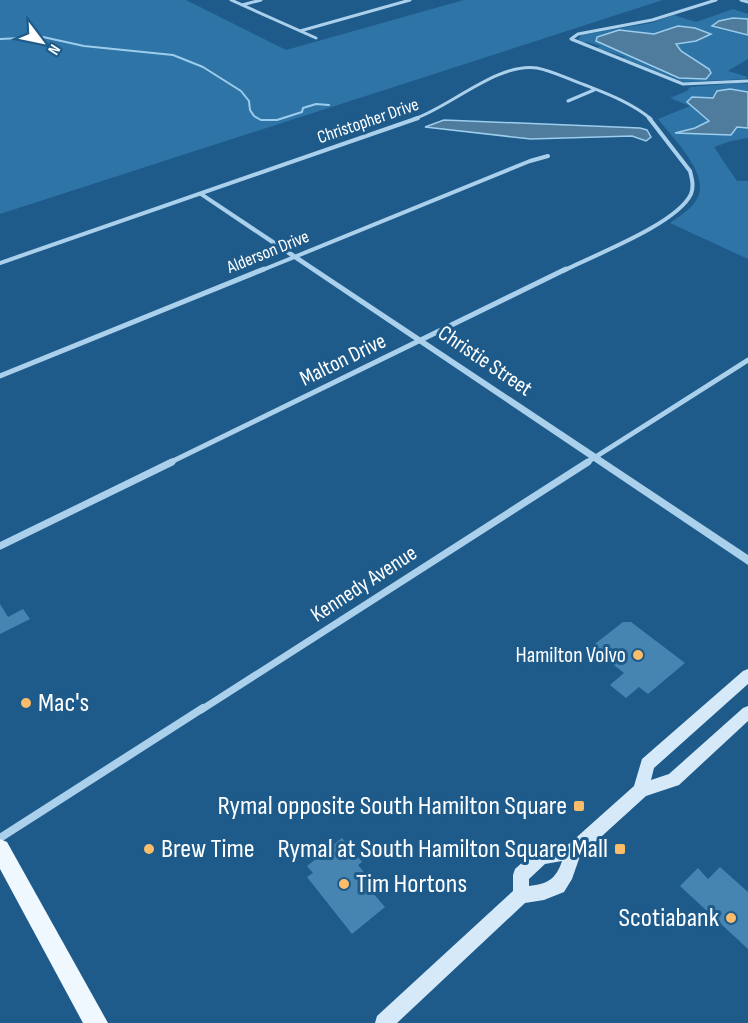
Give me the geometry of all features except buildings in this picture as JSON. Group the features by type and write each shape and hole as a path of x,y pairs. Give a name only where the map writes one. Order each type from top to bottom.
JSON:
{"main road":[{"path":"641,790 647,764 748,675"},
{"path":"521,895 521,875 541,857 573,851 641,790 674,780 748,712"},
{"path":"0,849 96,1023"},
{"path":"384,1023 521,895 549,892 565,880 573,851"}],"street":[{"path":"231,0 316,38"},
{"path":"242,5 261,0"},
{"path":"300,31 410,0"},
{"path":"716,0 652,20 571,39 683,84 748,81"},
{"path":"741,0 748,2"},
{"name":"Christopher Drive","path":"0,263 423,116 444,108 475,86 519,69 536,68 594,90 635,108 656,123 689,167 694,182 692,193"},
{"path":"568,101 594,90"},
{"name":"Alderson Drive","path":"0,376 293,256 530,161 548,156"},
{"name":"Malton Drive","path":"0,546 666,220 688,202 692,193"},
{"name":"Christie Street","path":"201,194 748,561"},
{"name":"Kennedy Avenue","path":"0,838 748,360"}],"shaded area":[{"path":"0,0 186,0 286,50 464,0 663,0 0,214"},
{"path":"733,9 748,14 748,59 728,71 748,77 745,79 684,82 623,58 625,57 597,48 600,46 587,42 582,43 578,40 581,35 651,23 674,15 696,22"},
{"path":"733,18 748,19 748,35 712,26 719,21"},
{"path":"678,26 695,28 711,34 696,41 676,44 681,51 709,69 711,73 706,79 679,78 596,41 597,37 619,30 654,34"},
{"path":"748,84 748,138 714,147 737,181 748,181 748,259 670,223 693,205 700,187 694,167 680,145 658,119 690,106 670,98 687,91 690,87"},
{"path":"730,89 748,92 748,128 737,127 731,135 675,133 695,128 709,121 687,102 692,97 713,98 717,91"},
{"path":"444,120 640,128 647,130 651,137 646,141 632,136 531,139 425,127"}],"waterway":[{"path":"0,39 43,37 84,46 173,55 203,67 241,91 249,101 250,110 254,116 261,120 277,120 302,112 303,108 316,104 329,105"}],"place":[{"name":"Hamilton Volvo","path":"638,655"},
{"name":"Mac's","path":"26,703"},
{"name":"Rymal opposite South Hamilton Square","path":"579,806"},
{"name":"Brew Time","path":"149,849"},
{"name":"Rymal at South Hamilton Square Mall","path":"620,849"},
{"name":"Tim Hortons","path":"344,884"},
{"name":"Scotiabank","path":"731,918"}]}
